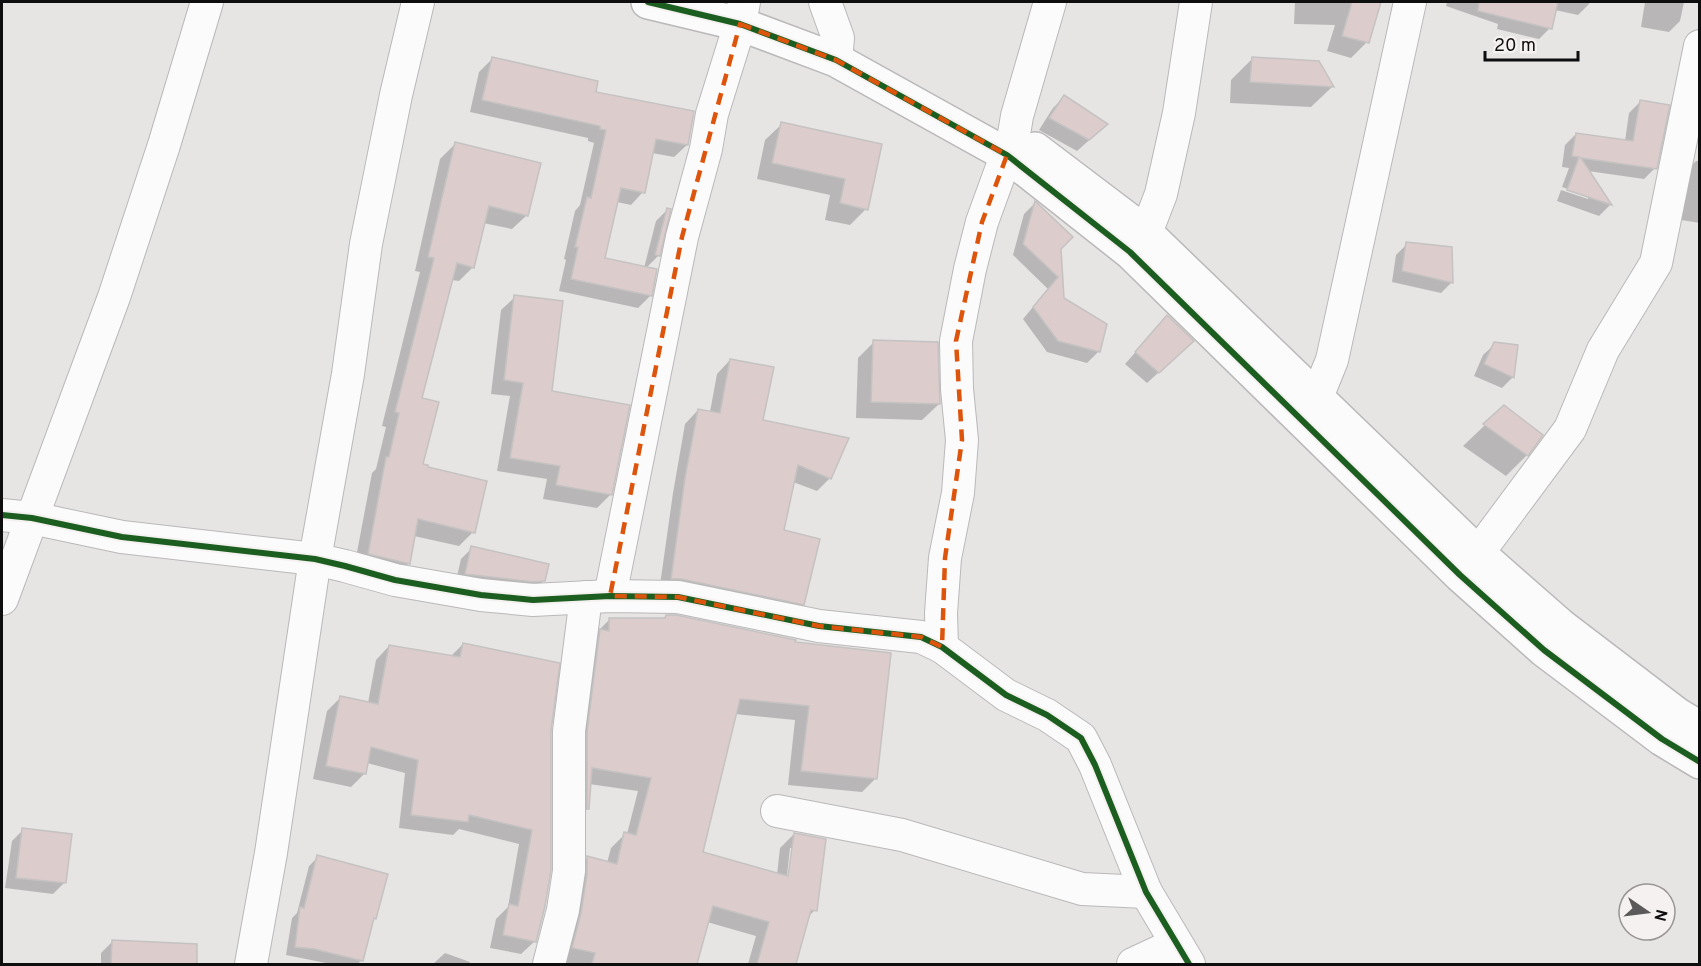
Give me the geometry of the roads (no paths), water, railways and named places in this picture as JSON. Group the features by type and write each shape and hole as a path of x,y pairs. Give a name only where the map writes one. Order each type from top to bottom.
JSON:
{"street":[{"path":"2,599 17,516 114,297 164,145 207,2"},
{"path":"250,964 285,765 315,559 348,374 366,244 396,95 418,2"},
{"path":"648,2 742,9 837,49 1010,145 1146,233 1317,397 1545,650 1662,739 1700,762"},
{"path":"825,2 837,49"},
{"path":"942,647 941,613 945,558 958,493 962,440 957,389 956,341 982,222 1010,145 1050,2"},
{"path":"1146,233 1161,194 1179,113 1196,2"},
{"path":"1317,397 1332,360 1410,2"},
{"path":"549,964 563,910 569,871 569,731 598,596 682,237 706,148 712,114 742,9"},
{"path":"1469,564 1570,429 1603,350 1656,263 1700,46"},
{"path":"1010,145 1130,252 1469,564 1560,625 1678,715 1700,728"},
{"path":"17,516 122,537 315,559 395,580 481,595 533,600 598,596 678,597 819,626 921,637 942,647 1006,695 1047,715 1081,738 1095,765 1146,892 1183,954 1133,964"},
{"path":"777,811 902,835 1082,889 1146,892"}]}
